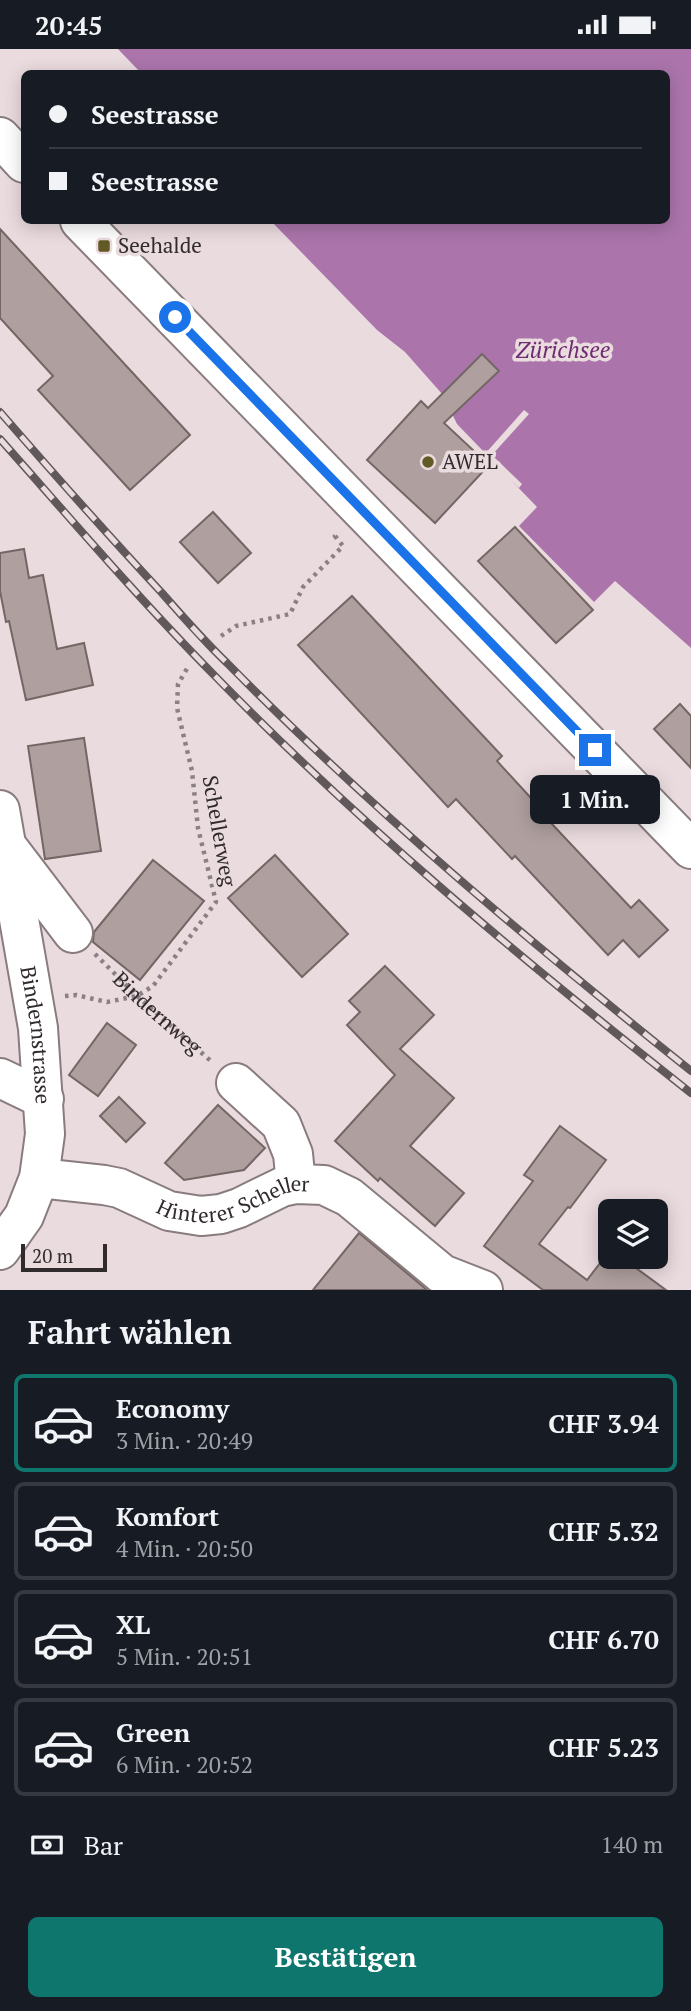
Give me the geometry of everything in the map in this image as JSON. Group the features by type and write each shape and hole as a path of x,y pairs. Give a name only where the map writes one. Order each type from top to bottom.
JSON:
{"street":[{"path":"0,137 21,160"},
{"path":"83,224 691,849"},
{"path":"3,827 73,933"},
{"name":"Bindernstrasse","path":"0,1250 24,1216 39,1178 45,1134 38,1028 3,827"},
{"path":"0,1078 44,1099"},
{"path":"236,1083 281,1124 293,1154 296,1184"},
{"name":"Hinterer Scheller","path":"39,1178 119,1188 169,1211 201,1216 239,1209 272,1190 296,1184 324,1185 349,1196 439,1282 461,1283 484,1290"}],"path":[{"path":"220,636 236,627 290,614 303,586 343,545"},
{"name":"Schellerweg","path":"136,996 153,986 216,902 198,828 192,771 177,708 178,684 188,667"},
{"name":"Bindernweg","path":"73,933 136,996 236,1083"},
{"path":"33,997 76,995 107,1002 136,996"}],"water":[{"name":"Zürichsee","path":"118,49 691,49 691,648 615,581 594,602 519,526 537,507 457,424 443,395 405,352 377,330 274,224 670,224 670,70 138,70"}],"pier":[{"name":"AWEL","path":"524,410 529,414 492,455 522,484 519,488 484,455"}],"building":[{"path":"0,229 190,435 130,490 38,390 53,376 0,318"},
{"name":"AWEL","path":"482,354 499,371 444,423 489,465 435,523 367,460 421,401 428,408"},
{"path":"213,512 251,553 218,583 180,542"},
{"path":"515,527 593,610 556,643 478,561"},
{"path":"24,549 29,578 43,575 57,649 84,643 93,685 26,700 0,591 0,553"},
{"path":"352,596 502,756 497,761 631,908 639,900 668,930 639,957 623,940 608,955 515,856 512,859 456,799 448,807 298,645"},
{"path":"680,704 691,716 691,768 654,729"},
{"path":"84,738 101,851 45,859 28,746"},
{"path":"275,855 348,934 302,977 228,898"},
{"path":"153,860 204,901 140,980 93,942 94,932"},
{"path":"385,966 434,1015 400,1049 454,1098 410,1146 464,1193 435,1226 380,1178 378,1181 335,1141 395,1075 347,1025 360,1012 349,1001"},
{"path":"107,1023 136,1045 98,1096 69,1075"},
{"path":"119,1097 145,1123 126,1142 100,1116"},
{"path":"218,1105 265,1148 244,1170 184,1180 165,1163"},
{"path":"560,1126 606,1160 539,1244 587,1280 598,1266 598,1269 637,1269 666,1290 543,1290 484,1246 533,1181 524,1175"},
{"path":"359,1233 427,1290 313,1290"}],"railway":[{"path":"0,412 218,655 338,771 453,874 691,1071"},
{"path":"0,439 185,646 327,785 506,943 691,1093"}],"place":[{"name":"Seehalde","path":"104,246"},
{"name":"AWEL","path":"428,462"}],"route":[{"path":"175,317 595,750"}]}
